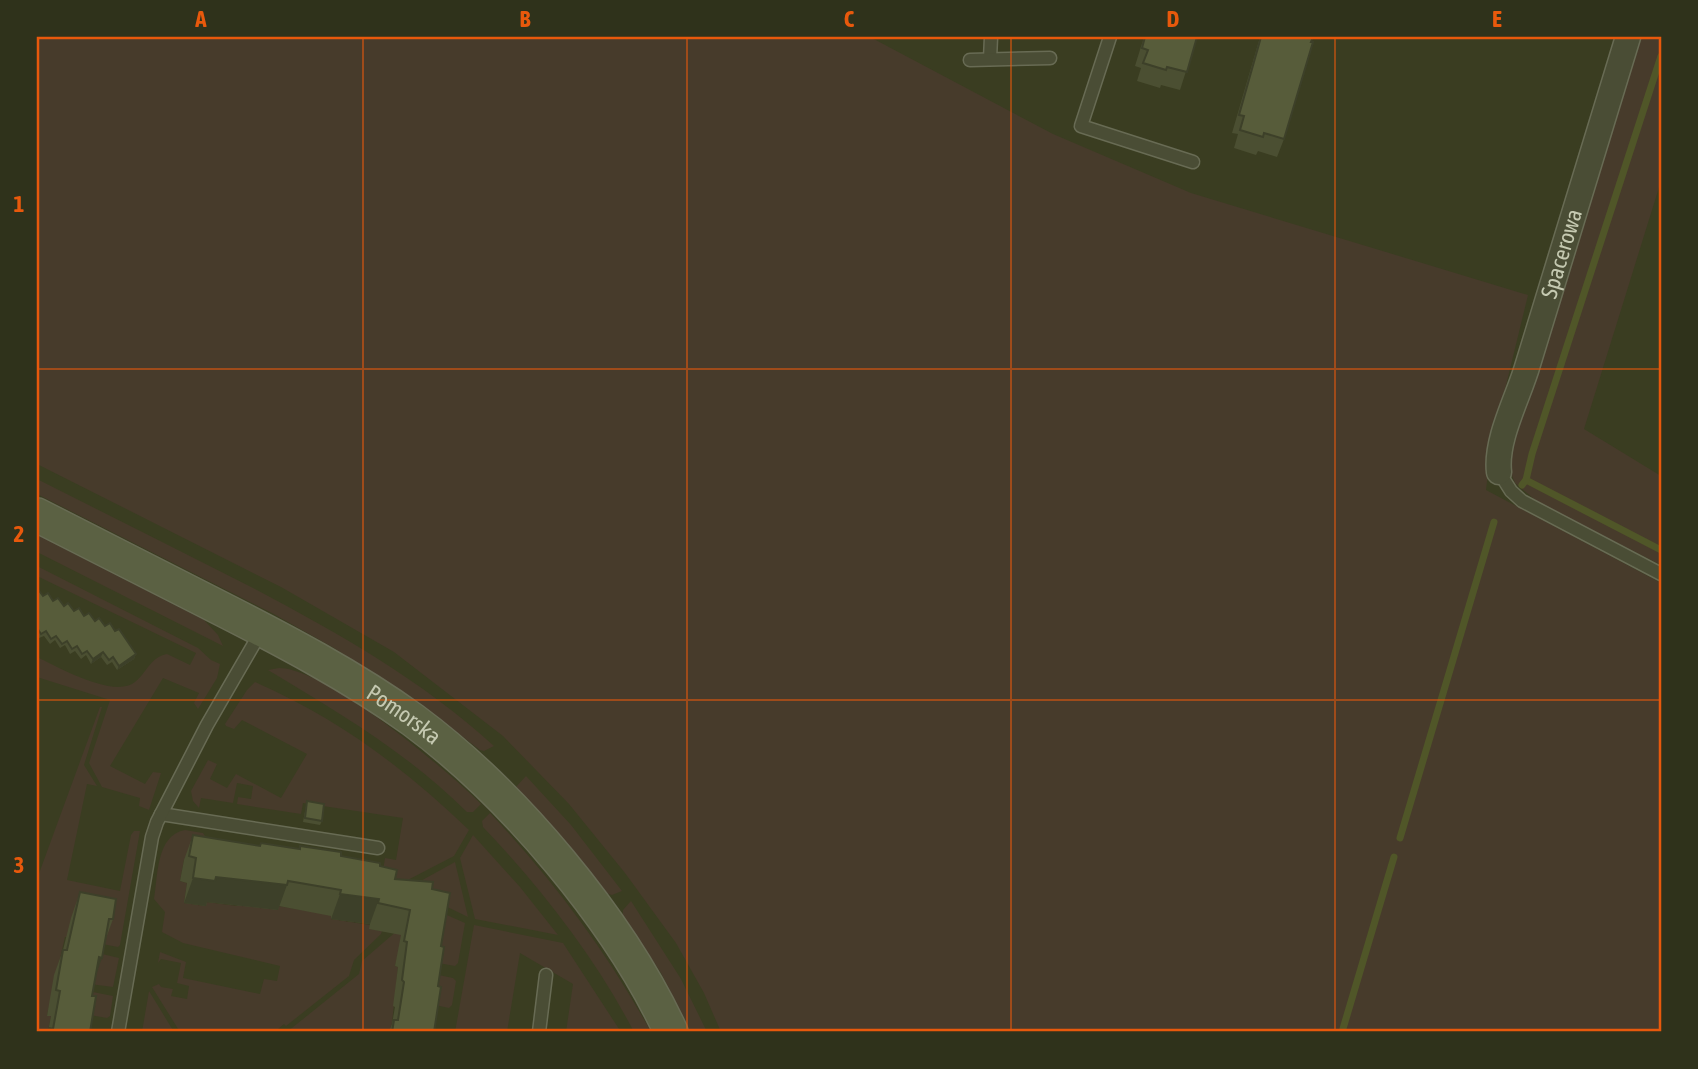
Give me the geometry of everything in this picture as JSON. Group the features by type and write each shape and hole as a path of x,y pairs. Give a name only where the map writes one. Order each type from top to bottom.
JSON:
{"main road":[{"name":"Pomorska","path":"37,514 262,629 338,672 413,720 480,775 535,834 593,904 654,995 671,1032"}],"street":[{"name":"Spacerowa","path":"1499,471 1497,460 1506,429 1526,372 1628,37"}],"lane":[{"path":"990,59 991,37"},
{"path":"1110,37 1081,126 1193,162"},
{"path":"970,60 1050,58"},
{"path":"1499,471 1511,491 1522,501 1661,574"},
{"path":"118,1032 152,837 161,814 207,726 262,629"},
{"path":"161,814 378,848"},
{"path":"539,1032 547,975"}],"shaded area":[{"path":"37,37 870,37 1053,134 1191,193 1528,295 1491,447 1486,490 1661,583 1661,1032 721,1032 704,993 676,943 625,873 569,804 503,736 394,652 281,587 37,464"},
{"path":"1636,37 1661,37 1661,181 1584,429 1661,476 1661,565 1539,503 1515,483 1509,468 1510,446"},
{"path":"37,479 255,589 349,641 439,700 494,746 480,750 413,699 334,648 272,613 37,494"},
{"path":"37,535 204,620 218,635 223,646 37,552"},
{"path":"37,566 198,648 220,664 217,678 198,709 194,703 199,693 163,678 110,766 145,784 153,772 161,773 149,810 139,806 140,798 102,787 89,763 110,700 37,677 37,657 86,680 114,687 135,682 161,656 167,654 190,665 196,653 37,576"},
{"path":"279,668 300,672 354,702 414,746 481,804 473,812 467,812 397,752 268,670"},
{"path":"255,682 286,696 342,728 420,786 469,830 454,856 400,884 382,877 385,858 396,860 403,818 303,803 301,814 237,804 238,797 251,799 253,786 237,783 233,803 201,798 199,808 193,801 191,791 208,760 217,764 210,779 227,788 236,774 281,798 307,754 242,720 234,729 226,726 247,690"},
{"path":"100,707 84,765 97,786 87,784 67,880 120,891 131,835 134,831 140,831 120,945 118,947 65,937 47,1015 51,1016 48,1032 37,1032 37,879"},
{"path":"526,776 571,825 622,891 612,895 605,893 558,833 516,787"},
{"path":"490,813 536,864 578,918 616,973 651,1032 634,1032 602,977 566,924 526,874 483,827 482,821"},
{"path":"185,830 203,833 205,836 201,863 184,860 180,881 187,883 184,903 205,906 206,902 237,906 279,906 331,915 331,919 370,925 370,929 382,931 354,960 349,976 286,1026 284,1024 278,1032 180,1032 152,987 159,984 161,987 173,989 171,996 187,999 189,986 177,983 181,963 161,959 158,963 160,952 186,962 183,978 260,994 264,979 277,981 280,966 183,943 162,932 165,912 154,899 160,858 168,840"},
{"path":"473,835 520,887 558,935 475,919 460,858"},
{"path":"455,862 468,917 408,888"},
{"path":"406,897 465,923 458,963 455,966 433,962"},
{"path":"631,901 681,979 707,1032 691,1032 661,973 623,915 623,910"},
{"path":"474,925 563,943 621,1032 566,1032 573,984 520,953 507,1032 455,1032"},
{"path":"398,930 403,932 395,966 398,967 391,1032 287,1032 359,974 362,961"},
{"path":"98,953 119,958 113,987 90,984"},
{"path":"434,974 456,981 452,1005 449,1008 430,1004"},
{"path":"88,991 113,996 110,1016 107,1018 84,1014"},
{"path":"149,991 174,1032 142,1032"}],"building":[{"path":"1145,37 1197,37 1187,72 1167,67 1166,70 1143,63 1148,50 1142,48"},
{"path":"1261,37 1313,37 1284,139 1264,133 1263,137 1240,130 1244,116 1239,115"},
{"path":"37,588 43,596 48,593 53,601 58,598 64,606 68,603 74,611 79,608 84,616 89,613 95,621 99,618 105,626 110,623 115,631 119,629 136,654 119,666 113,657 109,660 103,652 93,659 87,651 82,654 77,646 72,649 67,641 62,644 56,636 51,639 46,631 41,634 37,628"},
{"path":"307,801 324,804 322,821 305,818"},
{"path":"193,835 260,846 261,843 341,852 341,856 380,863 380,866 397,870 395,879 433,882 432,889 450,893 441,946 444,947 438,986 441,987 434,1032 392,1032 394,1020 398,1020 404,982 402,980 407,942 404,941 410,910 378,903 379,899 340,894 341,890 288,881 287,885 216,877 215,881 193,878 196,858 189,856"},
{"path":"80,892 116,899 113,919 109,919 102,958 99,957 92,996 96,996 90,1032 49,1032 49,1028 53,1029 60,991 56,990 63,950 67,950"}],"waterway":[{"path":"1522,485 1526,480 1532,454 1661,56"},
{"path":"1526,480 1661,550"},
{"path":"1400,838 1494,522"},
{"path":"1342,1032 1394,857"}]}
